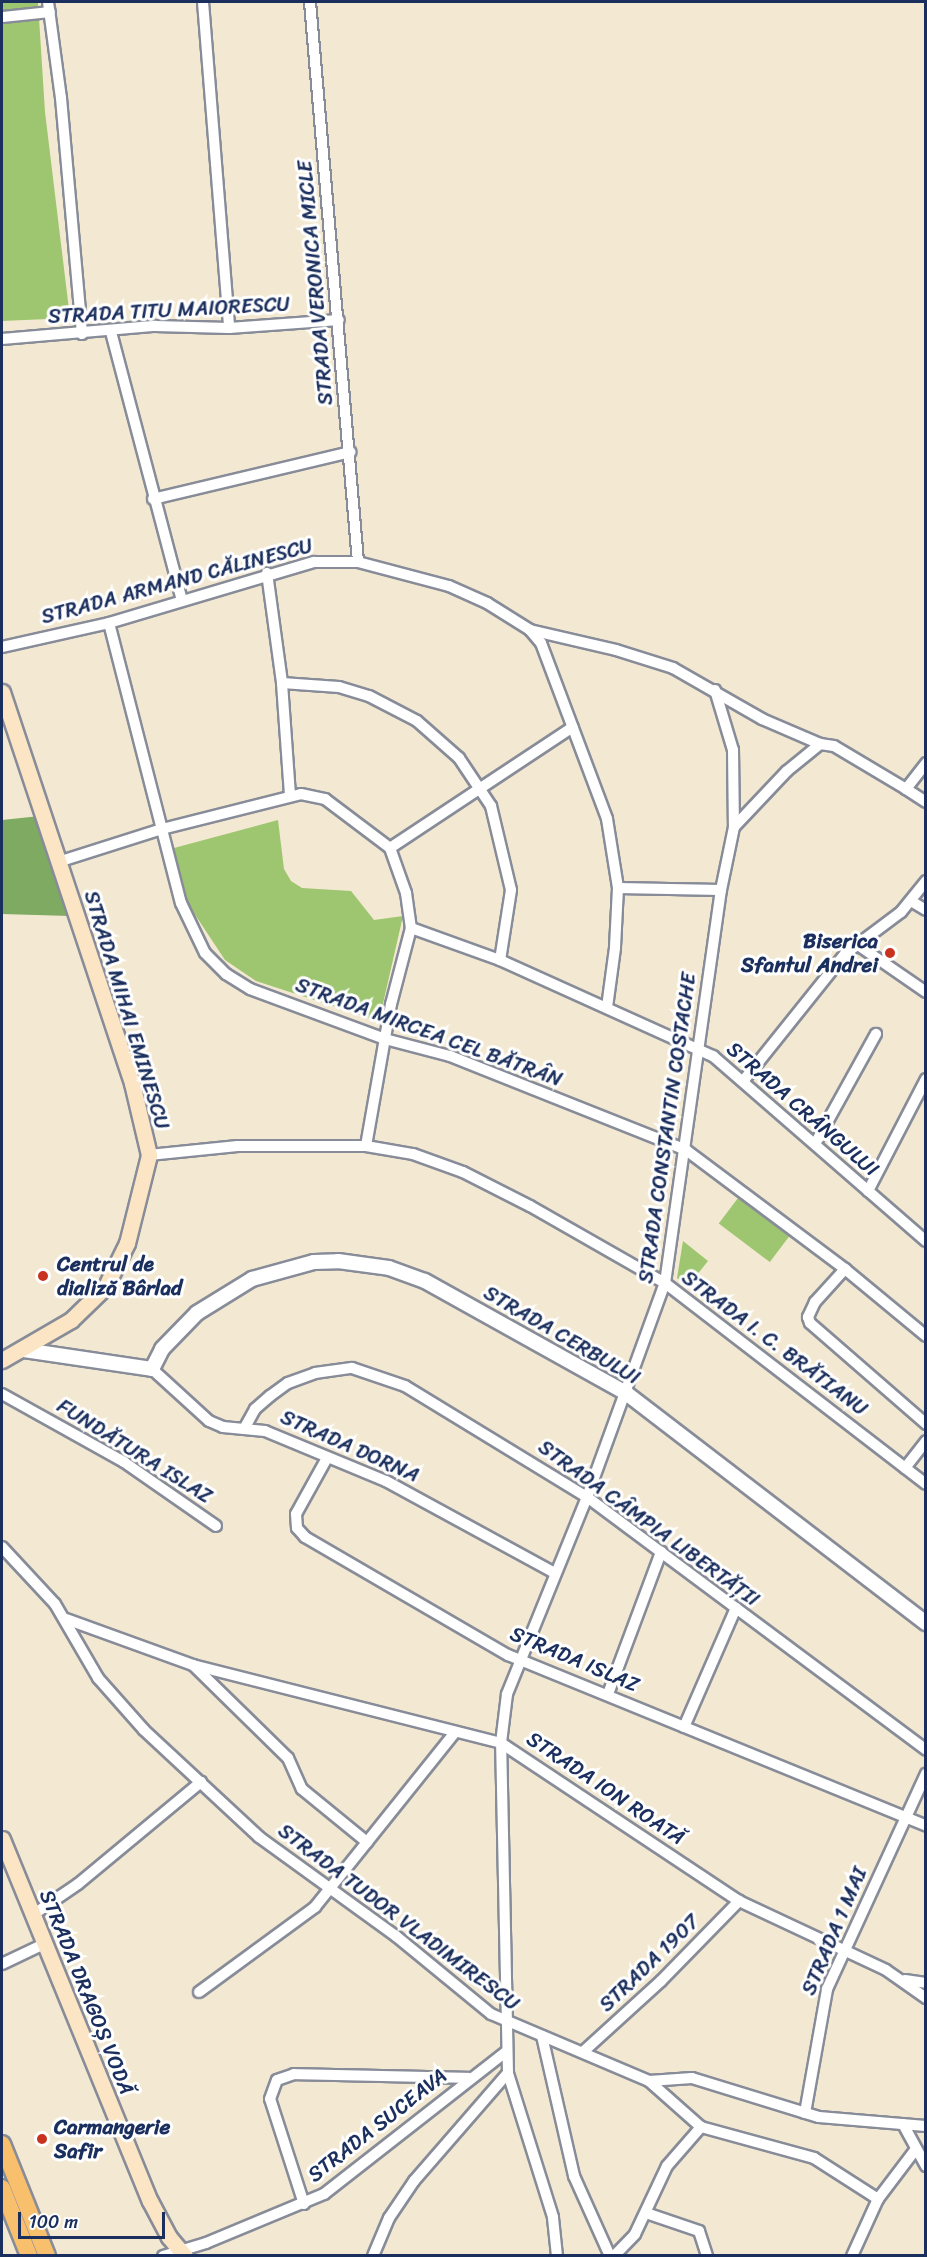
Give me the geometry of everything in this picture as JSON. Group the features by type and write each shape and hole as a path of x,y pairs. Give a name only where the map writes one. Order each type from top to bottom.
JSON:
{"main road":[{"name":"STRADA MIHAI EMINESCU","path":"2,692 132,1083 149,1155 130,1234 106,1286 71,1320 24,1350 2,1360"},
{"name":"STRADA DRAGOȘ VODĂ","path":"2,1839 124,2140 163,2227 182,2252"},
{"path":"2,2144 47,2256"},
{"path":"2,2188 29,2256"}],"street":[{"path":"203,2 229,328"},
{"name":"STRADA VERONICA MICLE","path":"310,2 358,562"},
{"path":"2,17 49,7 61,98 82,334"},
{"name":"STRADA TITU MAIORESCU","path":"2,339 166,326 229,328 339,320"},
{"path":"111,332 153,499 182,601"},
{"path":"153,499 350,452"},
{"name":"STRADA ARMAND CĂLINESCU","path":"2,647 109,623 267,573 314,562 358,562 449,586 487,603 530,630 545,651 607,819 618,888 615,948 607,1007"},
{"path":"267,573 282,683 290,795"},
{"name":"STRADA MIRCEA CEL BĂTRÂN","path":"109,623 162,829 191,928 205,953 226,974 250,989 385,1039 450,1056 686,1150 844,1269 926,1336"},
{"path":"530,630 659,663 715,690 762,719 820,744 834,746 926,802"},
{"path":"282,683 339,687 391,706 440,741 479,786 502,838 511,890 500,960"},
{"name":"STRADA CONSTANTIN COSTACHE","path":"557,2256 553,2217 508,2073 501,1743 507,1694 587,1497 665,1283 686,1150 721,890 734,827 733,750 715,690"},
{"path":"390,848 479,786 573,728"},
{"path":"734,827 787,771 820,744"},
{"path":"906,789 926,763"},
{"path":"58,861 162,829 290,795 326,799 390,848 406,893 411,928 385,1039 366,1146"},
{"path":"744,1080 855,943 901,912 926,880"},
{"path":"618,888 721,890"},
{"path":"911,901 926,910"},
{"name":"STRADA CRÂNGULUI","path":"411,928 500,960 700,1050 744,1080 868,1191 924,1234"},
{"path":"855,943 926,992"},
{"path":"815,1144 876,1034"},
{"path":"868,1191 926,1079"},
{"name":"STRADA I. C. BRĂTIANU","path":"149,1155 238,1146 366,1146 412,1154 497,1188 665,1283 926,1484"},
{"name":"STRADA CERBULUI","path":"152,1369 178,1331 237,1287 295,1266 338,1261 389,1268 425,1281 626,1393 926,1623"},
{"path":"844,1269 815,1302 808,1317 810,1323 926,1424"},
{"path":"24,1350 152,1369"},
{"name":"STRADA CÂMPIA LIBERTĂȚII","path":"244,1429 255,1409 288,1383 315,1373 352,1368 405,1386 444,1406 587,1497 926,1750"},
{"name":"STRADA DORNA","path":"152,1369 209,1421 244,1429 266,1431 386,1481 555,1573"},
{"name":"FUNDĂTURA ISLAZ","path":"2,1394 124,1462 216,1526"},
{"path":"905,1468 926,1441"},
{"name":"STRADA ISLAZ","path":"327,1458 296,1514 297,1528 305,1537 521,1659 926,1826"},
{"name":"STRADA TUDOR VLADIMIRESCU","path":"2,1547 66,1619 106,1689 259,1837 508,2024 584,2051 649,2081 692,2078 805,2113 839,2120 926,2126"},
{"path":"608,1694 661,1552"},
{"path":"684,1727 736,1608"},
{"name":"STRADA ION ROATĂ","path":"66,1619 193,1665 501,1743 739,1901 903,1980 926,1998"},
{"path":"193,1665 288,1758 303,1789 368,1842"},
{"path":"199,1992 298,1923 331,1891 455,1732"},
{"name":"STRADA 1 MAI","path":"805,2113 820,2013 842,1951 926,1774"},
{"path":"34,1914 86,1878 201,1782"},
{"name":"STRADA 1907","path":"584,2051 739,1901"},
{"path":"2,1964 46,1943"},
{"path":"903,1980 926,1983"},
{"path":"542,2036 574,2176 610,2256"},
{"name":"STRADA SUCEAVA","path":"163,2256 206,2243 324,2194 507,2050"},
{"path":"373,2256 389,2218 414,2181 508,2073"},
{"path":"304,2204 270,2099 277,2080 294,2074 469,2078"},
{"path":"649,2081 701,2127 814,2158 878,2199"},
{"path":"903,2124 926,2166"},
{"path":"614,2256 635,2234 667,2166 701,2127"},
{"path":"852,2256 878,2199 916,2149"},
{"path":"646,2213 699,2231 707,2256"}],"green space":[{"path":"2,2 38,2 45,112 70,318 2,321"},
{"path":"40,816 70,916 2,914 2,820"},
{"path":"278,820 284,869 291,881 302,888 351,891 374,920 403,916 379,1021 256,981 225,960 188,904 174,848"},
{"path":"738,1198 789,1237 770,1262 719,1224"},
{"path":"683,1241 708,1261 688,1286 677,1278"}],"place":[{"name":"Biserica Sfantul Andrei","path":"890,953"},
{"name":"Centrul de dializă Bârlad","path":"43,1276"},
{"name":"Carmangerie Safir","path":"42,2139"}]}
